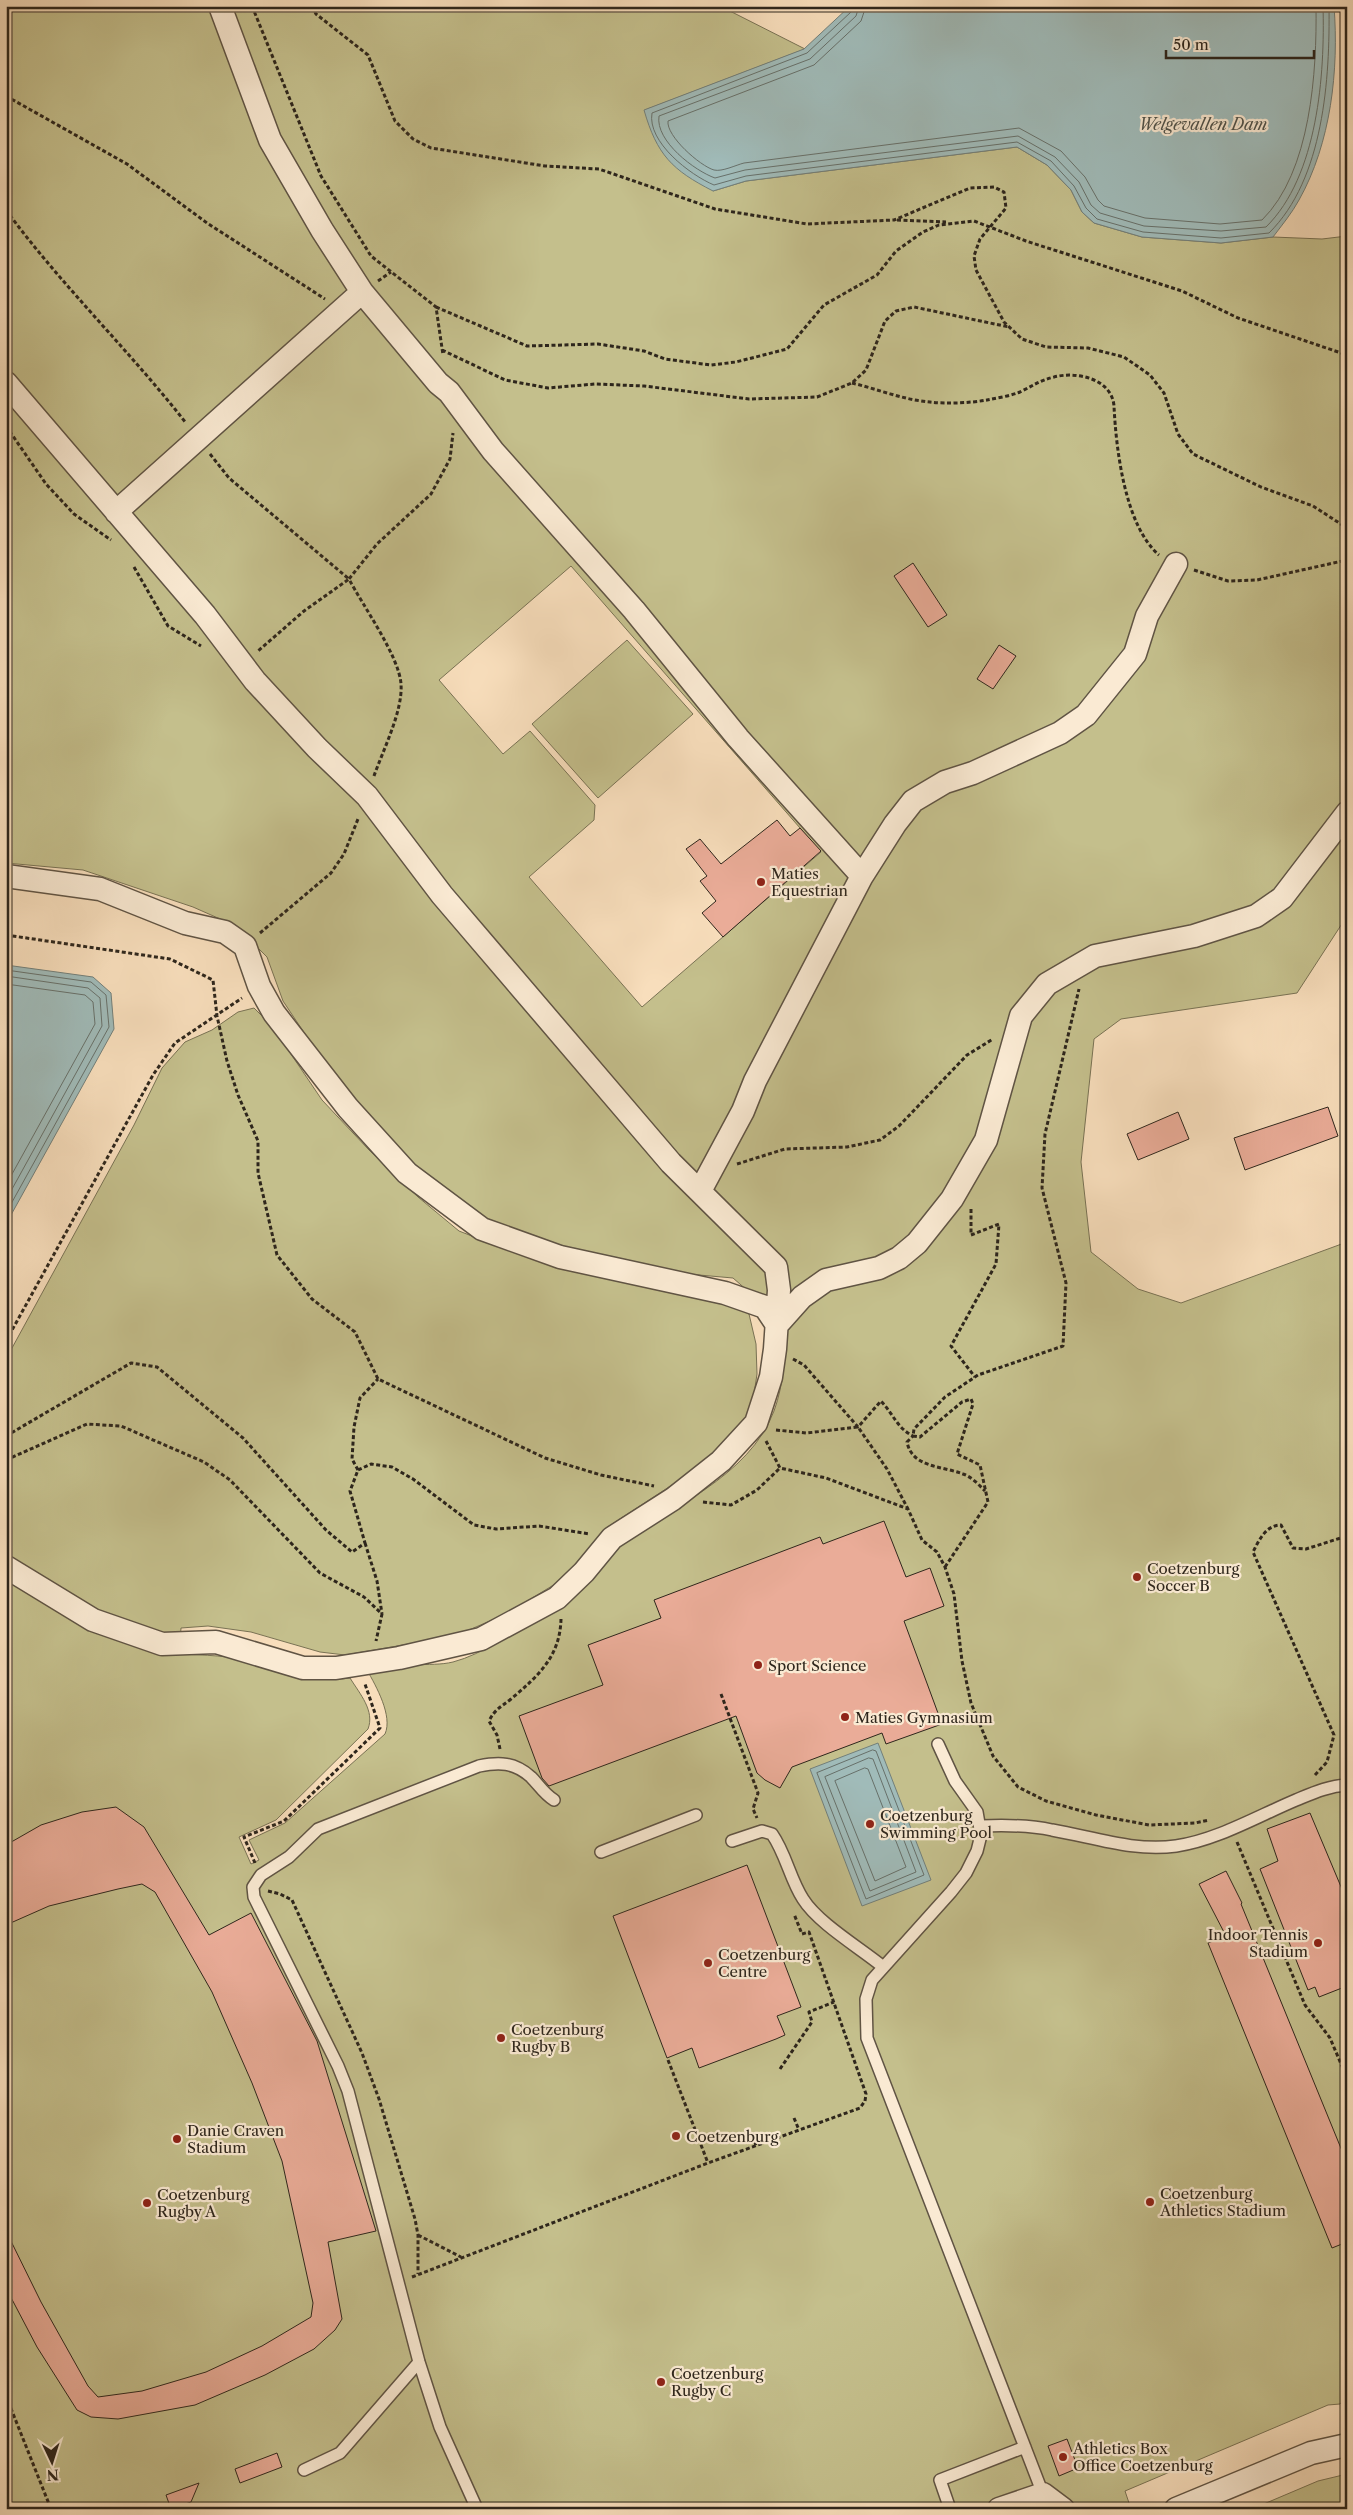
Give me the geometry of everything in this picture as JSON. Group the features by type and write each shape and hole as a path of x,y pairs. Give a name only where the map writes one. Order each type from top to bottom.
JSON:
{"street":[{"path":"220,6 270,140 322,230 362,292 438,383 449,392 493,451 634,610 738,738 862,876"},
{"path":"116,512 362,292"},
{"path":"6,383 205,615 255,681 311,742 367,796 442,895 672,1163 776,1267 779,1290 771,1376 756,1423 721,1461 672,1499 612,1538 584,1572 557,1598 481,1639 431,1652 336,1668 303,1668 216,1642 162,1644 94,1620 6,1567"},
{"path":"700,1191 743,1111 759,1073 862,876 895,824 913,801 945,782 972,773 1060,733 1086,716 1134,654 1147,616 1176,564"},
{"path":"777,1325 802,1297 826,1280 878,1268 899,1258 917,1243 952,1199 986,1140 1021,1016 1047,984 1095,956 1194,936 1256,916 1282,898 1347,813"},
{"path":"6,876 100,889 185,923 225,932 246,946 259,986 274,1013 348,1108 407,1173 482,1229 560,1257 725,1292 765,1307 777,1325"},
{"path":"1176,2509 1311,2453 1347,2445"},
{"path":"999,2509 1043,2494 1063,2509"}],"lane":[{"path":"938,1744 955,1781 977,1812 981,1826 977,1852 966,1873 951,1892 882,1966 872,1980 866,1999 866,2038 1043,2494"},
{"path":"478,2509 440,2427 419,2362 348,2091 338,2066 254,1897 253,1887 261,1874 290,1857 318,1829 464,1770 500,1762 525,1773 554,1800"},
{"path":"981,1826 1002,1825 1051,1830 1103,1842 1145,1848 1177,1846 1231,1828 1326,1788 1347,1785"},
{"path":"602,1852 696,1815"},
{"path":"732,1841 762,1831 772,1834 793,1881 814,1913 882,1966"},
{"path":"304,2470 340,2453 419,2362"},
{"path":"950,2509 940,2480 1025,2447"}],"path":[{"path":"252,6 321,176 371,256 436,307 528,346 598,344 644,351 665,359 711,365 736,362 787,349 824,305 877,275 896,251 924,232 951,222"},
{"path":"312,6 316,14 368,55 395,122 413,139 431,148 545,166 599,169 715,209 807,224 894,220 974,222 991,226 1026,241 1182,291 1238,318 1347,355"},
{"path":"6,96 127,164 207,223 342,310"},
{"path":"894,220 970,188 994,187 1004,192 1006,208 980,239 974,256 976,270 1004,322 1009,327 1022,339 1046,347 1088,348 1124,357 1150,375 1164,393 1178,434 1193,454 1261,487 1313,506 1347,528"},
{"path":"6,210 40,255 157,386 229,478 349,579 397,664 401,685 396,716 344,854 331,873 246,946"},
{"path":"436,307 444,359"},
{"path":"442,350 505,380 548,388 594,384 644,386 749,399 817,397 852,383 866,370 885,321 896,311 914,307 1009,327"},
{"path":"852,383 929,402 985,400 1019,392 1033,383 1057,376 1082,376 1101,381 1113,398 1122,468 1132,514 1149,547 1166,561 1228,581 1257,580 1347,560"},
{"path":"242,664 304,611 349,579 377,544 431,494 450,459 453,424"},
{"path":"6,426 46,484 74,514 117,545"},
{"path":"129,558 168,626 210,651"},
{"path":"6,935 170,958 213,980 217,1016 227,1060 238,1095 258,1141 258,1172 277,1255 312,1299 355,1332 378,1379 545,1458 601,1475 661,1488 672,1499 731,1505 757,1490 780,1468"},
{"path":"985,1491 965,1474 917,1459 909,1452 907,1442 913,1436 914,1429 945,1397 975,1377 1063,1346 1066,1283 1042,1188 1045,1134 1085,962"},
{"path":"6,1341 153,1074 175,1043 242,1000 244,992"},
{"path":"714,1166 743,1163 785,1149 847,1148 880,1140 899,1126 967,1056 1008,1030 1021,1016"},
{"path":"971,1206 971,1235 999,1224 996,1264 951,1346 975,1377"},
{"path":"775,1349 804,1365 858,1427 887,1470 922,1540 937,1552 945,1567 954,1594 962,1661 972,1703 993,1756 1018,1787 1046,1801 1096,1816 1149,1825 1195,1823 1226,1816 1305,2004 1330,2038 1347,2078"},
{"path":"6,1436 132,1363 157,1367 243,1438 326,1530 352,1552 365,1543"},
{"path":"358,1470 352,1459 354,1427 360,1398 378,1379"},
{"path":"756,1423 780,1431 807,1433 858,1427 881,1401 893,1414 901,1430 920,1437 962,1402 970,1399 972,1410 957,1454 980,1465 988,1502 945,1567"},
{"path":"756,1423 780,1468 826,1478 908,1509"},
{"path":"6,1460 87,1424 120,1426 204,1462 230,1480 320,1573 364,1596 382,1614"},
{"path":"256,1866 244,1836 284,1821 380,1728 372,1700 357,1664 375,1644 382,1614 377,1581 350,1491 358,1470 371,1464 392,1467 413,1479 474,1525 496,1529 539,1526 612,1538"},
{"path":"1314,1776 1327,1762 1334,1735 1253,1552 1261,1535 1276,1525 1281,1525 1293,1548 1306,1549 1347,1536"},
{"path":"500,1762 498,1742 490,1721 495,1709 534,1680 555,1653 561,1621 557,1598"},
{"path":"721,1694 758,1793 754,1809 757,1820"},
{"path":"265,1890 292,1900 322,1960 362,2053 379,2099 408,2192 418,2235 418,2274"},
{"path":"409,2278 708,2163 860,2108 866,2101 866,2094 809,1932 802,1934 791,1907"},
{"path":"780,2069 812,2022 809,2012 834,2002"},
{"path":"668,2060 708,2163"},
{"path":"794,2118 799,2130"},
{"path":"753,2135 756,2146"},
{"path":"418,2235 461,2257"},
{"path":"6,2396 51,2509"}],"shaded area":[{"path":"6,6 720,6 805,49 645,110 713,191 746,181 1017,147 1047,165 1071,190 1082,212 1094,223 1142,237 1221,243 1273,237 1322,239 1347,236 1347,916 1297,993 1121,1019 1094,1039 1081,1162 1091,1252 1138,1289 1181,1303 1347,1242 1347,2396 1340,2404 1328,2405 1125,2491 1131,2509 6,2509 6,1359 134,1125 162,1068 185,1042 212,1030 238,1012 254,1008 272,1026 322,1100 369,1150 418,1197 459,1231 505,1249 612,1277 720,1298 749,1314 756,1344 757,1374 753,1401 744,1424 695,1470 606,1528 590,1555 565,1578 506,1614 455,1636 345,1655 320,1652 251,1632 208,1626 181,1628 179,1654 237,1658 256,1661 314,1677 350,1678 368,1709 370,1722 368,1729 276,1820 239,1837 251,1864 259,1860 249,1840 285,1823 385,1734 387,1719 385,1710 379,1693 367,1670 409,1665 444,1664 475,1654 497,1642 537,1611 595,1559 614,1545 705,1489 727,1473 746,1455 762,1434 774,1411 784,1369 787,1325 733,1278 688,1274 581,1252 506,1232 426,1178 373,1126 317,1052 283,1001 267,957 236,926 193,907 83,870 6,863","holes":["571,566 821,852 642,1007 529,877 594,820 595,805 530,731 503,754 439,680"]},
{"path":"627,640 693,714 598,798 532,724"},
{"path":"1347,2474 1347,2509 1252,2509 1318,2481"}],"water":[{"name":"Welgevallen Dam","path":"850,6 1334,6 1334,80 1319,155 1299,200 1273,237 1221,243 1142,237 1094,223 1082,212 1071,190 1047,165 1017,147 746,181 713,191 687,176 668,160 654,139 644,110 804,49"},
{"path":"6,965 93,977 111,993 114,1029 6,1224"},
{"name":"Coetzenburg Swimming Pool","path":"878,1743 931,1880 862,1906 810,1769"}],"building":[{"path":"913,563 947,615 928,627 894,576"},
{"path":"999,645 1016,656 993,689 977,679"},
{"path":"777,820 790,836 800,828 821,851 723,937 702,913 716,901 700,881 707,876 686,849 700,839 721,864"},
{"path":"1328,1107 1338,1136 1245,1170 1234,1138"},
{"path":"1178,1112 1189,1139 1138,1160 1127,1134"},
{"name":"Sport Science","path":"884,1521 906,1577 930,1568 944,1606 904,1621 942,1724 886,1744 882,1733 792,1767 780,1788 757,1773 736,1716 549,1786 542,1778 519,1716 603,1685 588,1645 661,1618 654,1600 820,1537 823,1544"},
{"path":"116,1807 144,1827 209,1935 251,1913 317,2041 376,2231 328,2242 342,2319 335,2330 314,2349 265,2375 195,2405 118,2419 91,2417 77,2410 37,2347 6,2288 6,2231 41,2302 88,2386 98,2397 142,2391 206,2372 262,2346 311,2317 313,2303 282,2161 252,2083 212,1992 155,1892 142,1884 118,1889 49,1906 6,1925 6,1845 41,1825 82,1812"},
{"name":"Indoor Tennis Stadium","path":"1310,1813 1347,1901 1347,1986 1319,1997 1315,1987 1308,1990 1260,1869 1278,1861 1267,1829"},
{"name":"Coetzenburg Centre","path":"747,1865 801,2007 777,2016 785,2035 776,2039 699,2068 692,2048 667,2058 613,1916"},
{"path":"1226,1871 1242,1903 1347,2163 1347,2242 1332,2248 1208,1943 1226,1936 1199,1884"},
{"name":"Athletics Box Office Coetzenburg","path":"1067,2439 1078,2468 1059,2476 1048,2446"},
{"path":"277,2453 282,2467 240,2483 235,2469"},
{"path":"199,2483 191,2502 171,2509 166,2495"}],"place":[{"name":"Maties Equestrian","path":"761,882"},
{"name":"Coetzenburg Soccer B","path":"1137,1577"},
{"name":"Sport Science","path":"758,1665"},
{"name":"Maties Gymnasium","path":"845,1717"},
{"name":"Coetzenburg Swimming Pool","path":"870,1824"},
{"name":"Indoor Tennis Stadium","path":"1318,1943"},
{"name":"Coetzenburg Centre","path":"708,1963"},
{"name":"Coetzenburg Rugby B","path":"501,2038"},
{"name":"Coetzenburg","path":"676,2136"},
{"name":"Danie Craven Stadium","path":"177,2139"},
{"name":"Coetzenburg Athletics Stadium","path":"1150,2202"},
{"name":"Coetzenburg Rugby A","path":"147,2203"},
{"name":"Coetzenburg Rugby C","path":"661,2382"},
{"name":"Athletics Box Office Coetzenburg","path":"1063,2457"}]}
